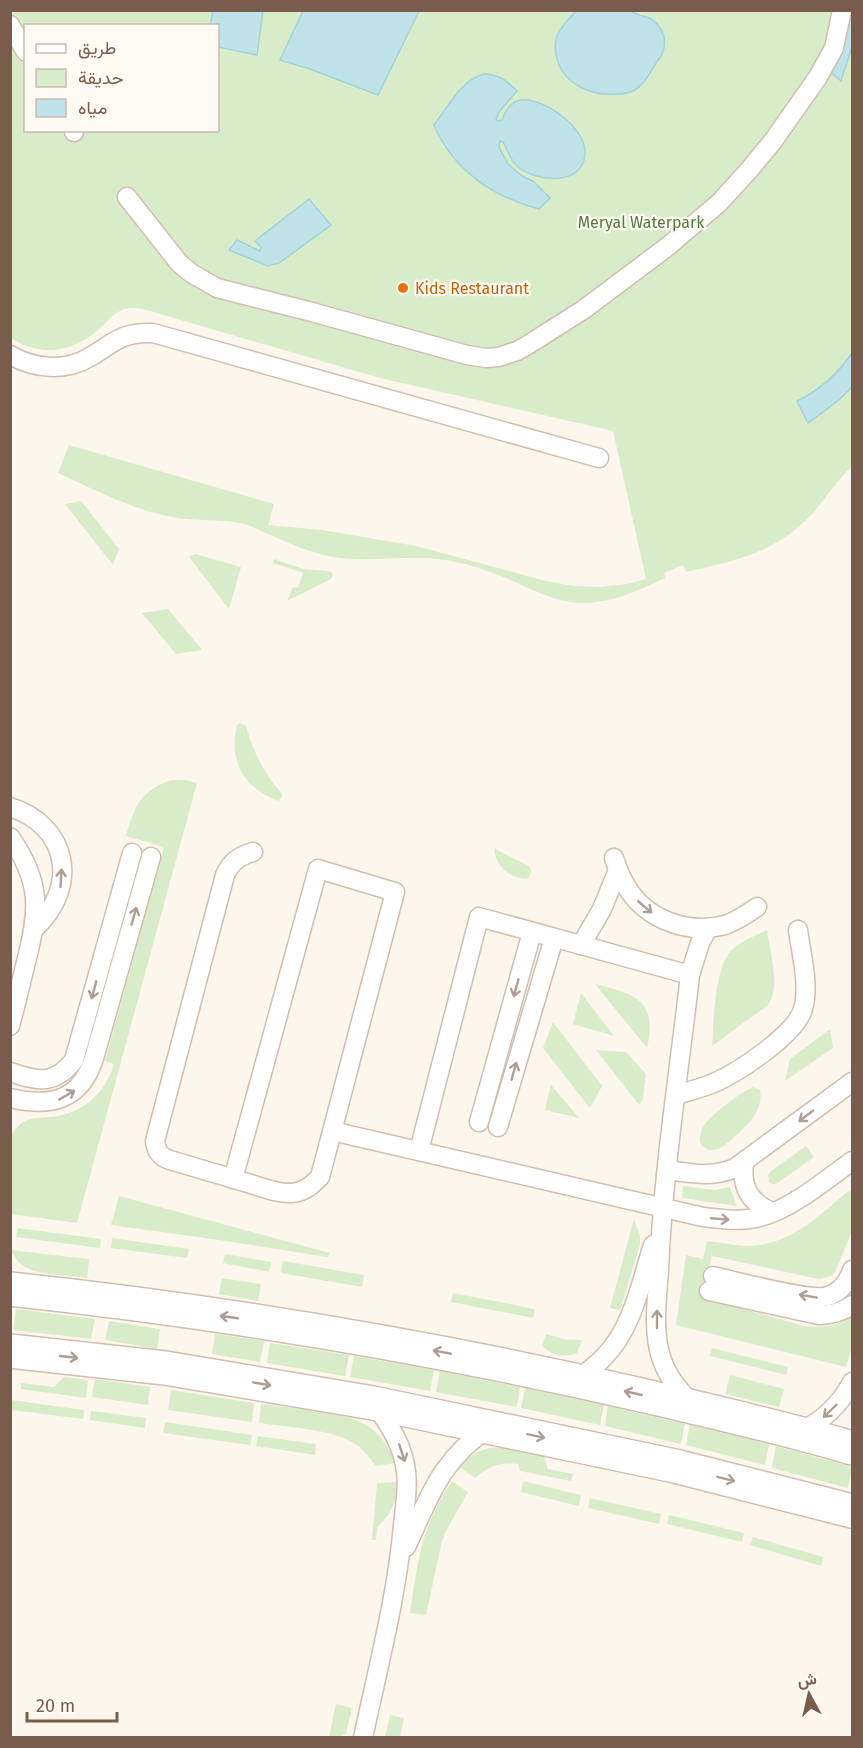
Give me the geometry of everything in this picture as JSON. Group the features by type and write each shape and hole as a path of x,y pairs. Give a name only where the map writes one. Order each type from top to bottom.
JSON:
{"street":[{"path":"12,1287 325,1331 444,1353 576,1380 799,1432 852,1448"},
{"path":"10,1351 165,1368 373,1403 675,1466 852,1511"}],"lane":[{"path":"126,197 179,264 217,288 467,355 486,358 505,356 526,346 583,310 667,247 727,195 773,141 818,77 834,48 842,10"},
{"path":"10,25 24,49"},
{"path":"10,356 21,362 55,368 88,359 114,340 126,335 153,333 599,458"},
{"path":"10,807 23,811 36,819 47,830 56,843 61,858 62,874 58,896 47,917 35,928"},
{"path":"10,837 28,868 34,887 36,908 35,928 10,1026"},
{"path":"232,1179 318,869 395,892 320,1178 300,1192 289,1193 232,1179 164,1158 155,1142 225,875 228,867 234,861 253,852"},
{"path":"10,1072 34,1080 46,1080 67,1069 74,1060 132,853"},
{"path":"10,1098 33,1103 57,1100 68,1095 86,1078 94,1061 151,857"},
{"path":"581,945 602,909 616,864 625,885 646,910 675,925 708,928 726,925 757,907"},
{"path":"419,1150 479,917 690,975"},
{"path":"695,1408 670,1378 662,1361 658,1344 657,1320 662,1214 690,975 697,951 708,928"},
{"path":"676,1095 714,1083 732,1074 791,1029 803,1011 806,990 798,930"},
{"path":"479,1122 532,932"},
{"path":"498,1127 554,938"},
{"path":"667,1170 712,1175 724,1173 744,1162 851,1083"},
{"path":"332,1131 419,1150 662,1214 733,1220 761,1217 795,1201 852,1161"},
{"path":"744,1162 744,1183 748,1193 754,1201 772,1212"},
{"path":"576,1380 606,1356 625,1328 662,1214"},
{"path":"852,1270 845,1286 838,1292 819,1298 711,1284 819,1315 844,1311 852,1305"},
{"path":"799,1432 830,1413 842,1400 852,1382"},
{"path":"363,1737 400,1560 407,1486 405,1464 398,1442 387,1421 373,1403"},
{"path":"400,1560 437,1480 460,1450 491,1426"}],"green space":[{"name":"Meryal Waterpark","path":"11,11 852,11 852,466 811,515 797,528 769,547 753,554 686,572 683,565 664,573 665,578 623,596 579,603 547,596 485,570 453,561 432,558 347,559 333,557 287,543 244,524 157,514 58,473 69,445 274,504 268,525 322,530 416,546 546,581 573,586 600,587 646,579 613,431 380,378 143,309 128,308 117,312 88,338 67,348 44,350 22,344 11,338"},
{"path":"81,501 119,549 113,565 65,504"},
{"path":"195,554 241,567 229,609 189,557"},
{"path":"274,559 303,569 328,571 333,575 331,579 287,601 293,587 298,588 303,573 273,563"},
{"path":"168,609 202,650 176,654 142,613"},
{"path":"240,723 246,726 260,762 282,794 278,801 256,789 241,772 235,750 237,725"},
{"path":"172,780 197,783 77,1223 11,1214 10,1138 15,1130 25,1121 58,1116 86,1104 106,1083 114,1064 105,1061 164,847 126,836 132,816 140,801 153,789"},
{"path":"494,848 529,866 531,873 527,879 514,877 504,870 497,860"},
{"path":"767,930 774,969 772,998 768,1005 712,1046 718,982 725,959 739,944"},
{"path":"595,984 622,991 640,1002 646,1009 650,1032 647,1048"},
{"path":"581,993 614,1036 573,1024"},
{"path":"553,1022 602,1086 590,1108 543,1048"},
{"path":"830,1029 833,1048 785,1081 790,1059"},
{"path":"596,1050 626,1052 646,1074 643,1099 639,1105"},
{"path":"551,1085 579,1118 545,1110"},
{"path":"753,1087 760,1090 760,1098 752,1118 724,1146 713,1150 705,1148 700,1142 704,1126 728,1103"},
{"path":"806,1146 814,1157 776,1184 769,1182 770,1172"},
{"path":"683,1186 715,1190 730,1187 737,1206 682,1198"},
{"path":"852,1191 852,1231 835,1272 831,1276 819,1279 712,1256 700,1297 804,1326 829,1326 852,1316 852,1347 846,1367 676,1325 686,1255 703,1259 707,1241 745,1246 775,1242 801,1229 847,1192"},
{"path":"119,1196 330,1253 327,1257 111,1225"},
{"path":"634,1219 640,1236 640,1245 620,1310 610,1308"},
{"path":"18,1228 101,1239 100,1248 16,1237"},
{"path":"112,1238 189,1249 187,1258 111,1248"},
{"path":"11,1250 89,1259 87,1278 28,1269 20,1263"},
{"path":"225,1254 271,1262 269,1272 223,1263"},
{"path":"283,1261 364,1275 362,1287 281,1273"},
{"path":"222,1278 261,1284 258,1301 219,1294"},
{"path":"453,1293 535,1309 533,1318 451,1302"},
{"path":"16,1309 95,1319 91,1339 13,1330"},
{"path":"109,1321 160,1329 157,1349 105,1340"},
{"path":"215,1334 264,1341 260,1362 212,1354"},
{"path":"546,1334 563,1339 582,1340 577,1353 558,1355 542,1346"},
{"path":"270,1343 349,1355 345,1376 267,1363"},
{"path":"712,1348 788,1367 786,1375 710,1356"},
{"path":"354,1356 434,1370 430,1391 350,1377"},
{"path":"440,1371 520,1387 517,1407 436,1392"},
{"path":"730,1375 784,1389 779,1407 725,1394"},
{"path":"64,1377 88,1380 86,1398 21,1389 21,1383 54,1387"},
{"path":"95,1379 150,1387 148,1405 92,1397"},
{"path":"525,1388 604,1405 600,1425 521,1408"},
{"path":"171,1390 254,1403 252,1422 168,1410"},
{"path":"11,1400 84,1410 83,1419 11,1410"},
{"path":"261,1404 332,1414 366,1424 382,1439 395,1463 376,1466 357,1445 336,1435 259,1423"},
{"path":"608,1406 685,1424 681,1444 605,1426"},
{"path":"91,1411 146,1418 145,1428 90,1420"},
{"path":"165,1422 252,1435 250,1445 163,1433"},
{"path":"690,1425 769,1444 765,1465 686,1445"},
{"path":"258,1436 316,1444 315,1455 256,1446"},
{"path":"776,1446 852,1467 848,1488 772,1468"},
{"path":"489,1448 544,1456 548,1469 573,1474 571,1481 520,1471 518,1464 495,1466 475,1478 459,1467 472,1455"},
{"path":"452,1481 468,1492 442,1541 426,1615 410,1613 422,1544 433,1513"},
{"path":"523,1481 581,1495 579,1506 521,1492"},
{"path":"396,1482 397,1497 389,1514 377,1528 376,1540 372,1540 377,1483"},
{"path":"590,1498 661,1514 659,1524 588,1508"},
{"path":"669,1515 744,1533 742,1542 667,1524"},
{"path":"753,1537 823,1557 821,1566 750,1545"},
{"path":"336,1704 352,1708 346,1734 329,1737"},
{"path":"390,1715 404,1718 400,1737 385,1737"}],"water":[{"path":"303,10 419,11 378,95 280,60"},
{"path":"213,11 263,11 257,55 219,47 219,24 210,24"},
{"path":"576,11 631,11 652,19 658,25 665,42 663,51 641,85 624,94 595,93 577,85 563,72 556,54 556,38"},
{"path":"850,11 852,11 852,47 841,81 832,73"},
{"path":"484,74 502,79 517,91 499,112 496,119 498,121 502,120 513,103 530,100 552,109 563,117 572,125 584,145 585,155 582,165 576,172 567,177 546,178 535,176 517,166 503,142 500,141 499,147 508,164 522,176 533,181 550,198 539,209 506,197 476,179 452,155 434,125 462,88 468,82"},
{"path":"309,199 331,225 279,263 268,266 229,250 237,240 260,251 261,247 255,241"},
{"path":"852,353 852,387 839,400 808,423 797,401 828,381"}],"place":[{"name":"Kids Restaurant","path":"403,288"}]}
